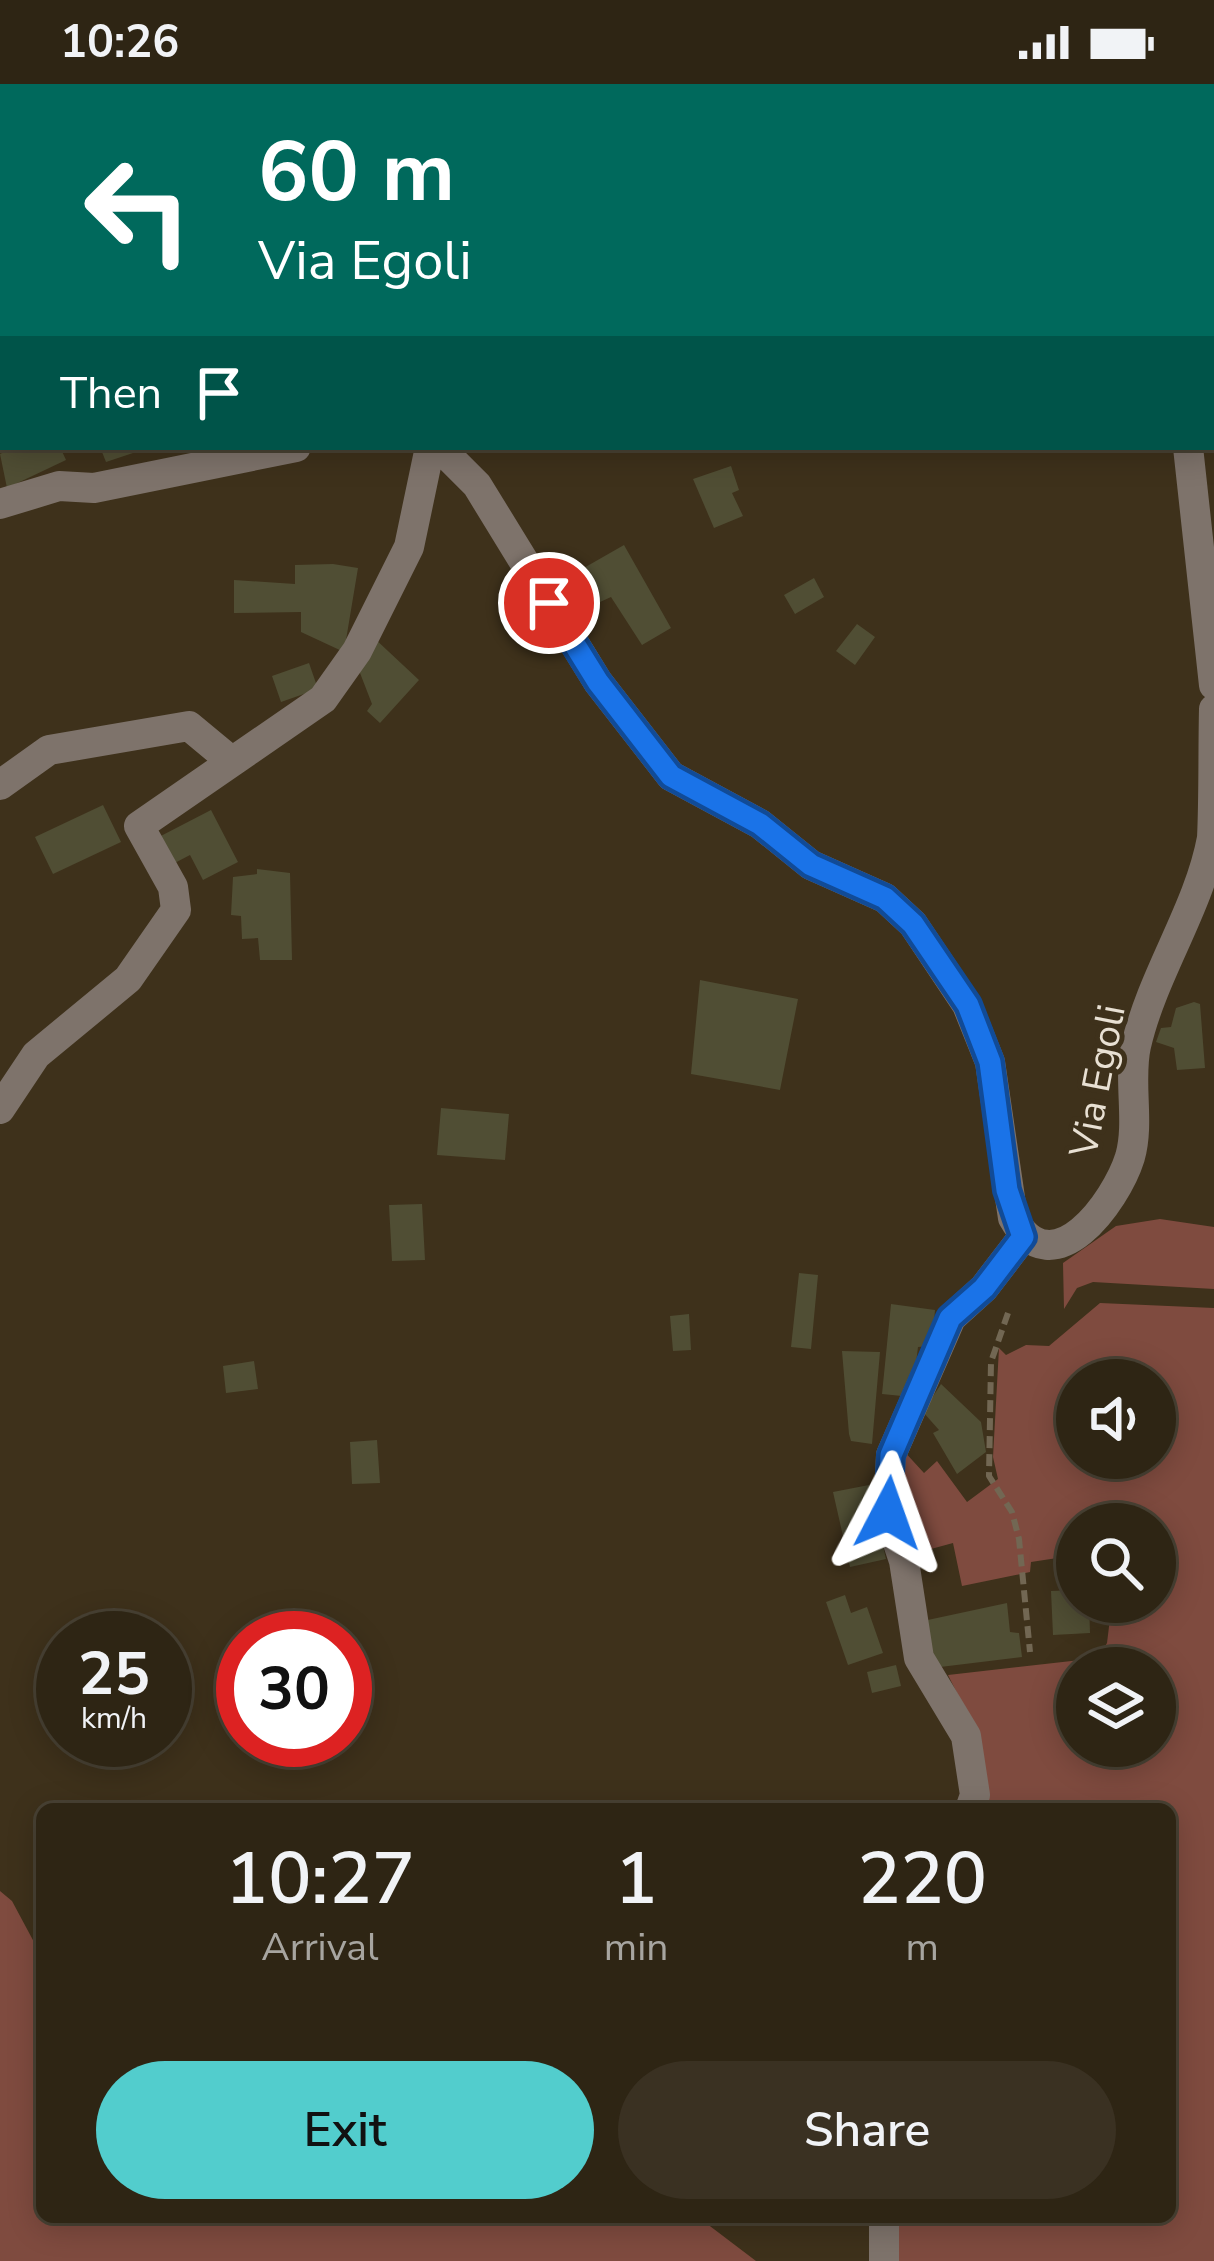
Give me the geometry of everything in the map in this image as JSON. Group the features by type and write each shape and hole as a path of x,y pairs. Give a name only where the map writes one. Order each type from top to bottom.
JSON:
{"street":[{"path":"0,504 59,486 94,488 281,450"},
{"path":"0,1109 36,1055 128,979 176,910 173,887 140,826 322,699 357,651 409,547 429,450"},
{"name":"Via Egoli","path":"436,450 477,485 598,682 671,776 760,824 811,865 885,898 913,924 968,1005 990,1062 1007,1190 1023,1237 1053,1243 1098,1220 1131,1155 1136,1048 1212,838 1214,709"},
{"path":"1187,450 1214,685"},
{"path":"0,785 49,749 148,729 189,726 230,760"},
{"path":"972,1803 966,1736 919,1658 904,1561 888,1513 891,1455 950,1318 984,1288 1023,1237"},
{"path":"884,2223 884,2261"}],"path":[{"path":"1016,1295 991,1362 989,1476 1012,1512 1019,1539 1030,1652"}],"shaded area":[{"path":"1160,1219 1214,1227 1214,1289 1093,1282 1077,1288 1064,1309 1063,1263 1116,1226"},
{"path":"1100,1303 1214,1308 1214,2261 888,2261 890,2223 1176,2223 1176,1803 980,1803 969,1717 948,1675 1056,1663 1056,1767 1176,1767 1176,1647 1105,1647 1109,1623 1176,1623 1176,1503 1056,1503 1056,1558 1031,1562 1030,1572 962,1586 953,1543 920,1552 901,1516 902,1449 924,1473 937,1461 967,1502 998,1479 993,1457 999,1348 1006,1355 1026,1345 1049,1346"},
{"path":"0,1891 12,1901 36,1946 36,2223 706,2223 756,2261 0,2261"}],"building":[{"path":"61,450 66,460 7,488 0,454"},
{"path":"101,450 142,450 106,462"},
{"path":"731,466 739,490 732,493 743,516 714,528 693,479"},
{"path":"624,545 671,628 642,645 611,597 600,602 582,569"},
{"path":"295,565 358,568 344,652 301,632 301,612 234,613 234,580 295,584"},
{"path":"814,578 824,597 795,614 784,595"},
{"path":"857,624 875,637 855,665 836,651"},
{"path":"373,637 419,680 380,723 367,711 372,704 355,660"},
{"path":"309,663 318,689 281,702 272,676"},
{"path":"103,805 121,842 53,874 35,837"},
{"path":"211,810 238,862 203,880 190,855 169,866 155,839"},
{"path":"257,869 290,873 292,960 260,960 258,938 242,939 241,916 231,915 233,877 257,874"},
{"path":"700,980 798,999 780,1090 691,1074"},
{"path":"1200,1004 1205,1068 1177,1070 1174,1048 1156,1042 1161,1028 1171,1027 1176,1008"},
{"path":"441,1108 509,1114 505,1160 437,1155"},
{"path":"422,1204 425,1260 392,1261 389,1205"},
{"path":"799,1273 818,1275 811,1349 791,1347"},
{"path":"891,1304 935,1310 932,1346 918,1347 912,1397 882,1394"},
{"path":"689,1314 691,1350 673,1351 670,1316"},
{"path":"842,1351 880,1352 872,1444 851,1441"},
{"path":"254,1361 258,1389 226,1393 223,1366"},
{"path":"941,1384 981,1422 986,1452 957,1474 933,1433 939,1430 923,1412"},
{"path":"377,1440 380,1483 352,1484 350,1442"},
{"path":"869,1485 886,1559 850,1567 833,1492"},
{"path":"1051,1591 1056,1591 1056,1623 1090,1623 1090,1633 1053,1635"},
{"path":"845,1595 851,1613 867,1607 883,1653 848,1665 826,1602"},
{"path":"1007,1603 1010,1632 1019,1633 1022,1657 932,1668 923,1621"},
{"path":"896,1665 901,1686 872,1693 867,1672"}],"route":[{"path":"549,603 638,740 671,776 760,824 811,865 885,898 913,924 968,1005 990,1062 1012,1217 1023,1237 984,1288 950,1318 891,1455 888,1513"}]}
